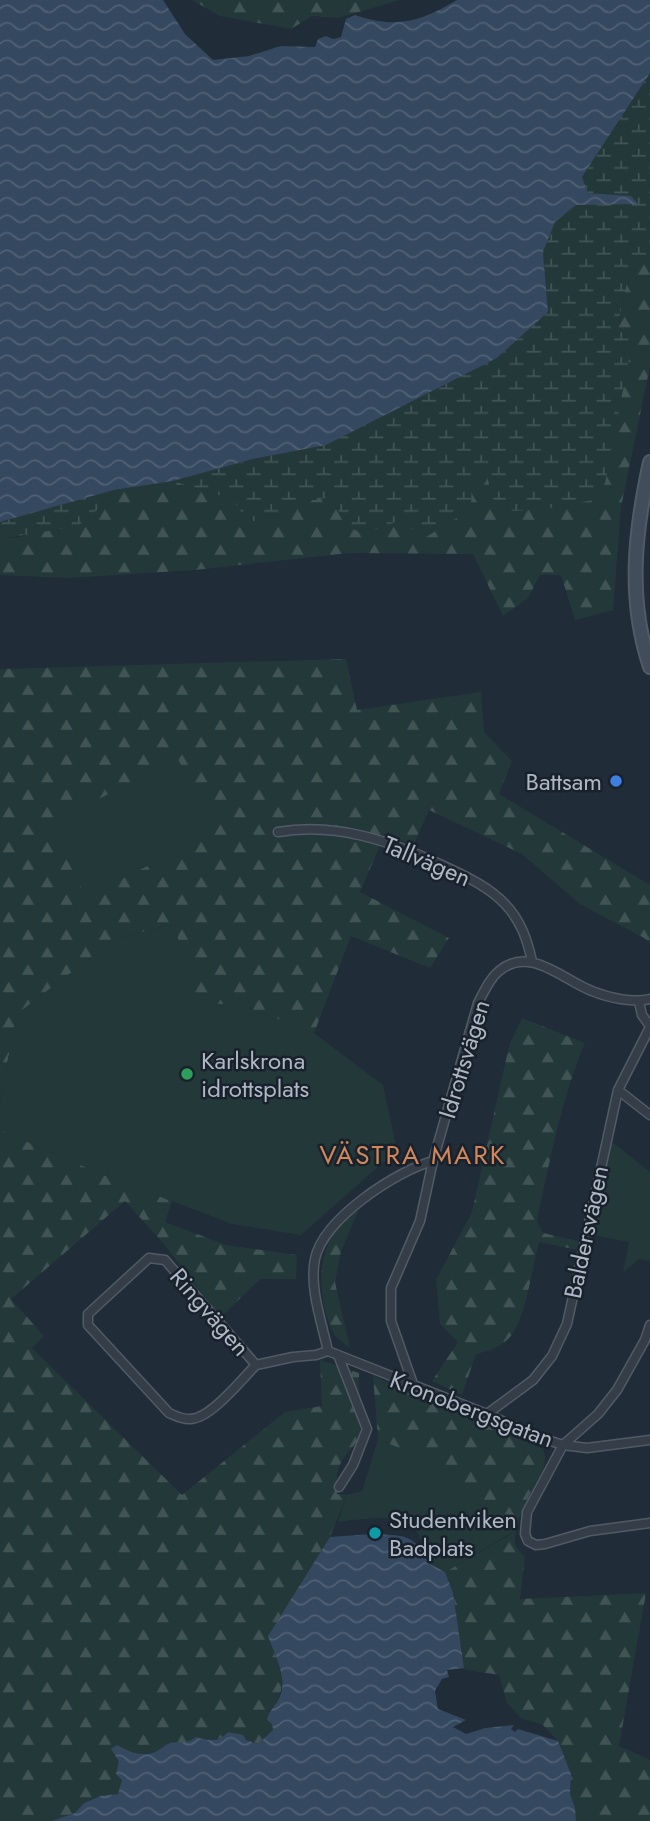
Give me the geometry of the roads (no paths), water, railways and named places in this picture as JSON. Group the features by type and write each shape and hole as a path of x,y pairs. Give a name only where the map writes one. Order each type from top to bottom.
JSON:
{"main road":[{"path":"650,462 636,534 634,567 639,627 650,667"}],"street":[{"name":"Tallvägen","path":"278,832 299,828 358,834 398,845 466,876 487,888 506,905 525,932 532,961"},
{"path":"532,961 593,992 639,1002 650,999"},
{"name":"Idrottsvägen","path":"413,1384 391,1321 391,1288 420,1221 433,1161 478,1003 499,971 514,964 532,961"},
{"path":"639,1002 642,1015 650,1026"},
{"name":"Baldersvägen","path":"487,1414 533,1380 552,1356 568,1325 618,1090 650,1026"},
{"path":"618,1090 650,1115"},
{"path":"339,1487 353,1465 367,1429 338,1356 328,1351 316,1296 315,1259 326,1237 346,1213 370,1193 421,1164 433,1161"},
{"name":"Ringvägen","path":"256,1365 164,1259 149,1258 88,1314 88,1325 169,1413 180,1418 192,1419 205,1415 256,1365 328,1351"},
{"path":"650,1325 648,1340 604,1406 563,1445 527,1513 524,1534 528,1541 536,1545 590,1531 650,1523"},
{"name":"Kronobergsgatan","path":"338,1356 563,1445 587,1448 650,1440"}],"water":[{"path":"0,0 163,0 185,34 213,60 249,56 281,46 315,47 318,39 326,36 333,39 341,37 346,19 355,15 383,22 408,21 431,14 457,0 650,0 650,73 582,177 588,193 631,196 638,204 576,205 555,222 543,252 548,312 497,358 326,445 253,459 173,481 114,490 0,522"},
{"path":"372,1534 399,1536 412,1541 428,1563 445,1572 453,1593 464,1668 447,1670 449,1677 442,1679 435,1691 438,1709 466,1720 453,1727 466,1734 485,1728 514,1725 511,1729 515,1732 518,1729 558,1741 571,1774 570,1794 576,1821 52,1821 75,1813 84,1803 100,1796 118,1794 122,1780 116,1774 119,1761 111,1749 117,1745 135,1753 145,1754 170,1743 186,1742 196,1737 217,1739 228,1732 243,1735 246,1740 258,1744 273,1730 272,1724 267,1720 282,1689 279,1666 268,1636 330,1537"}],"place":[{"name":"Battsam","path":"616,781"},
{"name":"Karlskrona idrottsplats","path":"187,1074"},
{"name":"Studentviken Badplats","path":"375,1533"}],"district":[{"name":"VÄSTRA MARK","path":"413,1155"}]}
